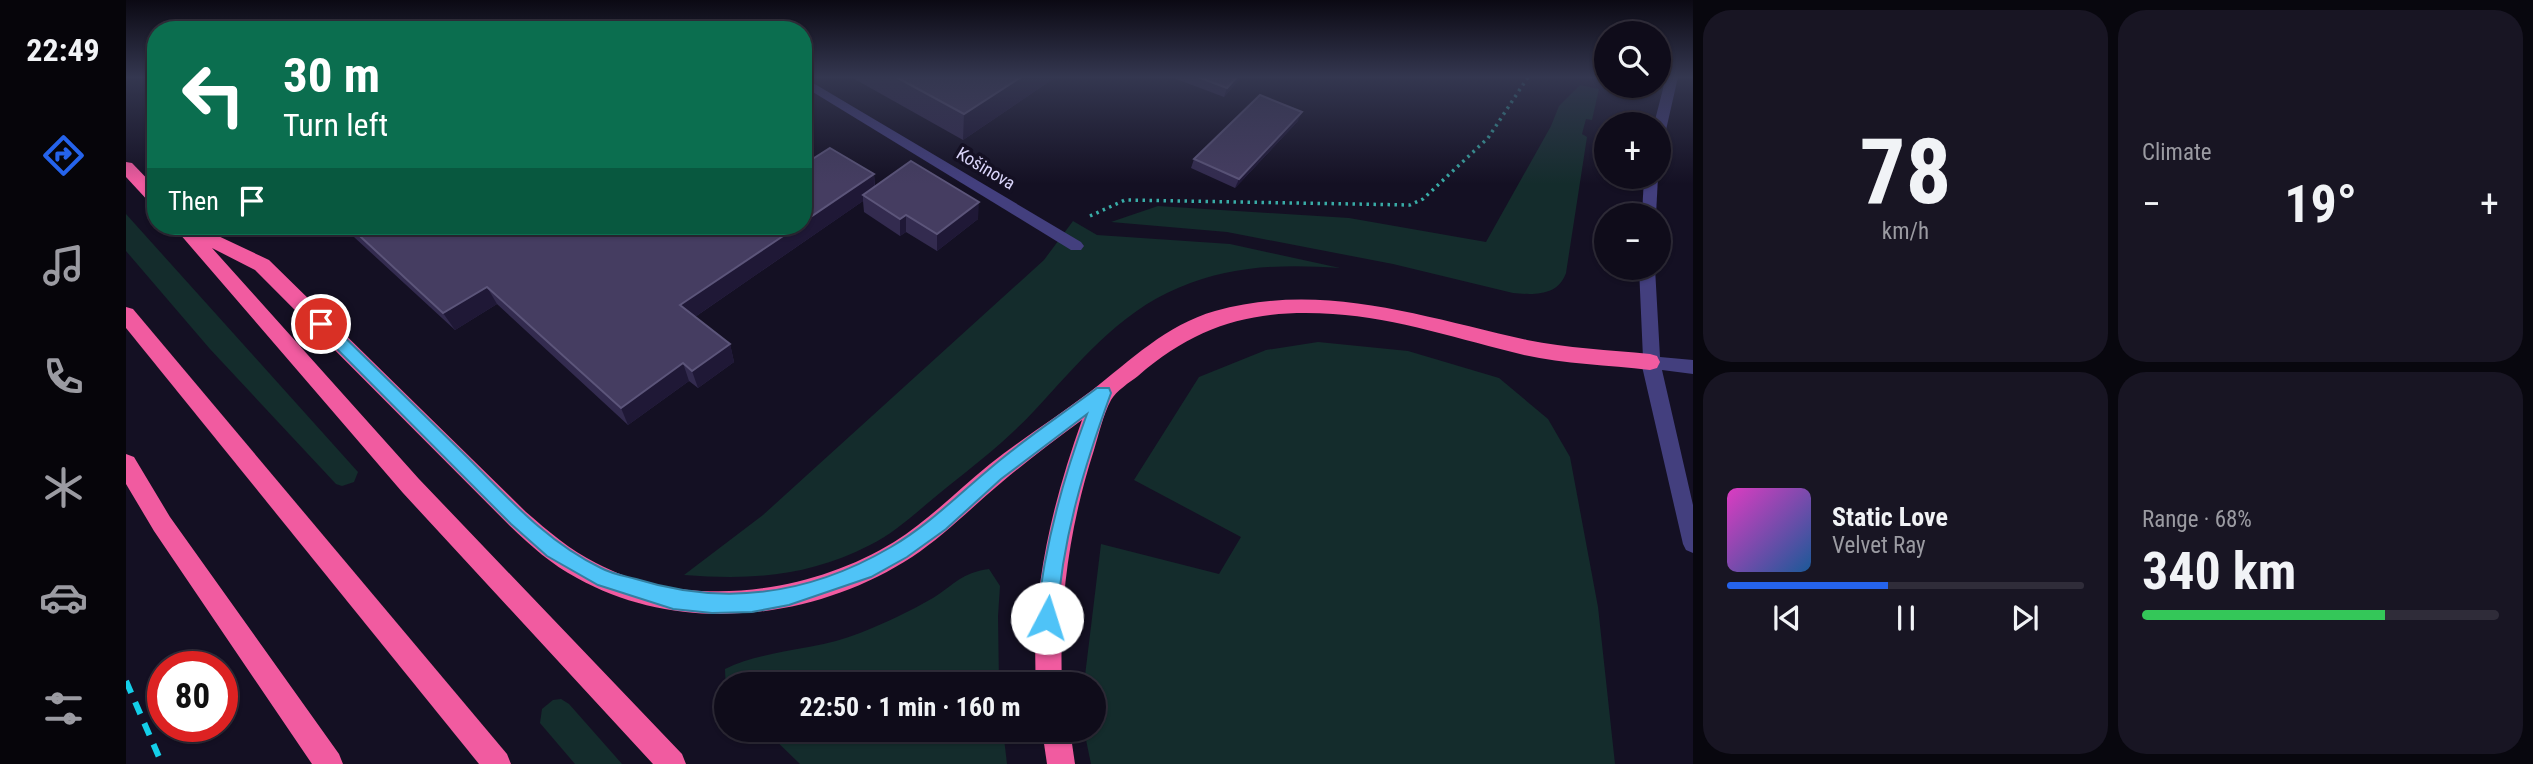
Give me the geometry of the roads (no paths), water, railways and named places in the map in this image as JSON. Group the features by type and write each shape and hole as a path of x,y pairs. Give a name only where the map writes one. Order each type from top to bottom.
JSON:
{"highway":[{"path":"126,167 147,189"},
{"path":"189,235 411,486 672,764"},
{"path":"200,235 262,265 518,519 553,550 598,576 673,600 712,604 752,603 789,596 864,571 900,551 940,523 995,474 1103,393 1156,348 1214,319 1282,306 1320,304 1367,309 1527,347 1650,362"},
{"path":"126,314 496,764"},
{"path":"1049,672 1047,618 1053,562 1068,493 1103,393"},
{"path":"126,464 162,524 329,764"},
{"path":"1058,742 1061,764"}],"street":[{"name":"Košinova","path":"857,113 1076,246"},
{"path":"1646,280 1645,304 1650,362 1693,544"},
{"path":"1650,362 1693,367"}],"railway":[{"path":"126,681 162,764"}]}
